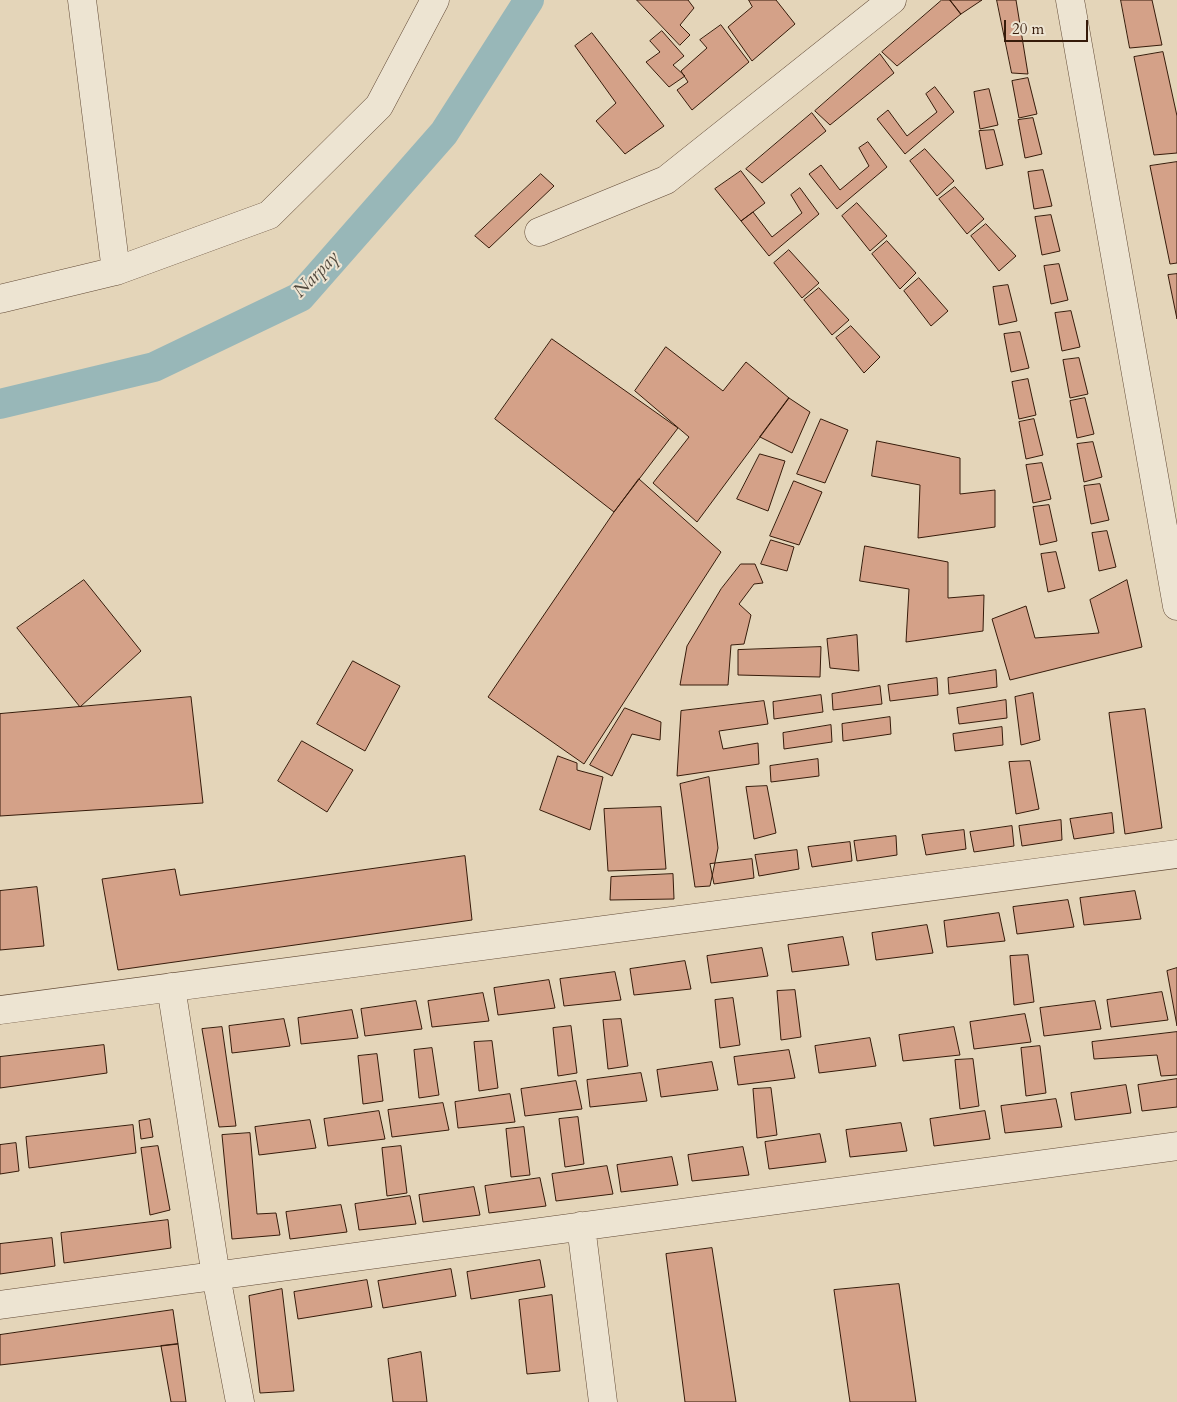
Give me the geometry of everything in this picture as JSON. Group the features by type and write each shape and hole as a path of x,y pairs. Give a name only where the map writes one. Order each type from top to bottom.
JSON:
{"street":[{"path":"82,0 116,272"},
{"path":"0,299 116,272 269,215 379,106 435,0"},
{"path":"539,232 666,180 892,0"},
{"path":"1070,0 1177,606"},
{"path":"0,1010 1177,854"},
{"path":"170,987 216,1276 240,1402"},
{"path":"0,1305 1177,1146"},
{"path":"581,1226 603,1402"}],"building":[{"path":"637,0 688,0 694,8 680,25 690,35 680,45"},
{"path":"749,0 776,0 795,24 752,61 728,27 752,7"},
{"path":"942,0 950,0 961,14 897,66 882,52"},
{"path":"950,0 982,0 961,14"},
{"path":"997,0 1016,0 1028,74 1012,73"},
{"path":"1121,0 1152,0 1162,45 1130,48"},
{"path":"721,25 749,62 692,110 677,90 688,82 681,71 707,48 700,40"},
{"path":"662,31 684,56 673,65 685,76 669,87 646,62 660,52 650,41"},
{"path":"592,33 664,126 625,154 596,121 616,103 575,46"},
{"path":"1163,52 1177,116 1177,153 1154,155 1134,57"},
{"path":"880,54 894,73 830,125 815,111"},
{"path":"1028,78 1037,114 1019,118 1012,81"},
{"path":"935,87 954,112 905,154 877,119 888,110 907,136 937,112 926,94"},
{"path":"989,89 998,125 980,129 974,92"},
{"path":"812,113 826,131 762,183 746,169"},
{"path":"1033,118 1042,154 1025,158 1018,120"},
{"path":"994,130 1003,165 986,169 979,131"},
{"path":"868,142 887,167 837,209 809,174 821,165 840,190 869,166 859,148"},
{"path":"925,149 954,181 937,196 910,161"},
{"path":"1177,162 1177,263 1170,264 1150,166"},
{"path":"1043,170 1052,206 1034,209 1028,172"},
{"path":"741,171 765,203 741,221 715,189"},
{"path":"541,174 554,186 489,248 475,236"},
{"path":"955,187 984,219 967,234 939,199"},
{"path":"800,188 819,214 769,256 741,221 753,212 772,237 802,213 791,195"},
{"path":"857,203 887,236 870,251 842,216"},
{"path":"1051,215 1060,251 1042,255 1035,217"},
{"path":"986,224 1016,256 999,271 971,236"},
{"path":"887,241 916,273 900,289 872,254"},
{"path":"789,250 819,283 802,298 774,263"},
{"path":"1059,264 1068,300 1051,304 1044,266"},
{"path":"1177,274 1177,319 1168,275"},
{"path":"919,278 948,311 931,326 904,291"},
{"path":"1008,285 1017,321 999,325 993,287"},
{"path":"819,288 849,320 832,335 804,300"},
{"path":"1071,311 1080,347 1062,351 1055,313"},
{"path":"851,326 880,357 864,373 836,338"},
{"path":"1020,332 1029,368 1011,372 1004,334"},
{"path":"552,339 678,428 614,512 495,419"},
{"path":"666,347 723,391 746,362 789,398 697,522 653,483 689,437 635,391"},
{"path":"1079,358 1088,394 1070,398 1063,360"},
{"path":"1028,379 1036,415 1019,419 1012,382"},
{"path":"789,398 810,412 792,453 760,437"},
{"path":"1085,398 1094,434 1077,438 1070,401"},
{"path":"821,419 848,430 825,483 797,474"},
{"path":"1034,419 1043,455 1026,459 1019,422"},
{"path":"877,441 960,458 960,494 995,490 995,527 918,538 920,485 872,476"},
{"path":"1093,442 1102,477 1084,482 1077,444"},
{"path":"760,454 785,461 768,511 737,499"},
{"path":"1042,463 1051,499 1033,503 1026,465"},
{"path":"639,479 721,552 584,764 488,697 614,512"},
{"path":"794,481 822,492 799,545 770,536"},
{"path":"1100,484 1109,520 1091,524 1084,486"},
{"path":"1049,505 1057,541 1040,545 1033,507"},
{"path":"1107,531 1116,567 1099,571 1092,533"},
{"path":"771,540 794,547 787,571 761,564"},
{"path":"865,546 948,562 948,598 984,595 983,631 906,642 909,589 860,581"},
{"path":"1056,552 1065,588 1048,592 1041,554"},
{"path":"741,564 755,564 763,583 754,584 739,604 751,615 744,644 731,645 728,685 680,685 687,646 721,589"},
{"path":"84,580 141,651 80,707 17,628"},
{"path":"1127,580 1142,647 1010,680 992,619 1026,606 1035,638 1099,633 1090,600"},
{"path":"857,635 859,671 830,668 827,639"},
{"path":"821,647 820,677 738,675 738,650"},
{"path":"353,661 400,686 365,751 317,724"},
{"path":"996,670 997,687 949,694 948,678"},
{"path":"937,678 938,695 890,701 888,685"},
{"path":"880,686 882,704 833,710 832,694"},
{"path":"1033,693 1040,740 1021,745 1015,697"},
{"path":"821,695 823,712 774,719 773,702"},
{"path":"191,697 203,803 0,816 0,714"},
{"path":"1006,700 1007,718 959,724 957,708"},
{"path":"764,701 768,724 719,731 723,749 758,743 759,764 677,776 681,711"},
{"path":"625,708 661,722 660,740 632,734 612,776 590,765"},
{"path":"1145,709 1162,828 1125,834 1109,713"},
{"path":"890,717 891,734 843,741 842,724"},
{"path":"831,725 832,742 784,749 783,733"},
{"path":"1002,727 1003,745 955,751 953,734"},
{"path":"302,741 353,770 327,812 278,781"},
{"path":"558,756 577,763 577,770 603,777 590,830 540,810"},
{"path":"818,759 819,776 771,782 770,766"},
{"path":"1030,761 1039,809 1016,814 1009,762"},
{"path":"709,777 718,848 710,886 695,887 680,784"},
{"path":"767,786 776,833 754,839 746,787"},
{"path":"661,807 666,869 608,871 604,809"},
{"path":"1112,813 1114,833 1074,839 1070,819"},
{"path":"1061,820 1062,840 1022,846 1019,826"},
{"path":"1012,826 1014,846 974,852 970,832"},
{"path":"964,830 966,849 926,855 922,835"},
{"path":"896,836 897,855 857,861 854,841"},
{"path":"850,842 852,861 812,867 808,847"},
{"path":"797,850 799,869 759,876 755,855"},
{"path":"465,856 472,920 118,970 102,879 175,869 180,895"},
{"path":"752,859 754,878 714,884 710,864"},
{"path":"673,874 674,899 610,900 611,877"},
{"path":"37,887 44,946 0,950 0,891"},
{"path":"1135,891 1141,919 1084,925 1080,898"},
{"path":"1068,900 1074,927 1017,934 1013,907"},
{"path":"999,913 1005,941 947,947 944,921"},
{"path":"927,925 933,953 876,960 872,933"},
{"path":"843,937 849,965 792,972 788,945"},
{"path":"762,948 768,976 711,983 707,956"},
{"path":"1028,955 1034,1002 1014,1005 1010,956"},
{"path":"685,961 691,989 634,995 630,969"},
{"path":"1177,968 1177,1026 1167,971"},
{"path":"615,972 621,1000 564,1006 560,979"},
{"path":"549,980 555,1008 498,1015 494,988"},
{"path":"795,990 801,1037 781,1040 777,991"},
{"path":"1162,992 1168,1020 1111,1027 1107,1000"},
{"path":"483,993 489,1021 432,1027 428,1001"},
{"path":"733,998 740,1045 720,1048 715,1000"},
{"path":"416,1001 422,1029 365,1036 361,1009"},
{"path":"1095,1001 1101,1029 1044,1036 1040,1008"},
{"path":"352,1010 358,1038 301,1044 298,1018"},
{"path":"1025,1014 1031,1042 974,1049 970,1022"},
{"path":"284,1019 290,1046 232,1053 229,1026"},
{"path":"621,1019 628,1066 608,1069 603,1020"},
{"path":"571,1026 577,1073 558,1076 553,1028"},
{"path":"222,1027 236,1126 219,1127 202,1029"},
{"path":"954,1027 960,1055 903,1061 899,1035"},
{"path":"1177,1032 1177,1075 1161,1076 1157,1055 1094,1059 1092,1042"},
{"path":"870,1038 876,1066 819,1073 815,1046"},
{"path":"492,1041 498,1088 479,1091 474,1042"},
{"path":"104,1045 107,1073 0,1088 0,1057"},
{"path":"1040,1046 1046,1093 1026,1096 1021,1048"},
{"path":"432,1048 439,1095 419,1098 414,1050"},
{"path":"789,1050 795,1078 738,1085 734,1057"},
{"path":"377,1054 383,1101 363,1104 358,1056"},
{"path":"973,1059 979,1106 960,1109 955,1060"},
{"path":"712,1062 718,1090 661,1097 657,1070"},
{"path":"641,1073 647,1101 590,1107 587,1080"},
{"path":"1177,1079 1177,1107 1142,1111 1138,1085"},
{"path":"576,1081 582,1109 525,1116 521,1089"},
{"path":"1126,1085 1131,1113 1075,1120 1071,1093"},
{"path":"771,1088 777,1135 757,1138 753,1089"},
{"path":"510,1094 515,1122 458,1128 455,1102"},
{"path":"1056,1099 1062,1127 1005,1133 1001,1106"},
{"path":"443,1103 449,1130 392,1137 388,1110"},
{"path":"379,1111 385,1139 328,1146 324,1119"},
{"path":"985,1111 990,1139 934,1146 930,1119"},
{"path":"578,1117 584,1164 565,1167 559,1119"},
{"path":"150,1119 153,1137 141,1139 139,1121"},
{"path":"310,1120 316,1148 259,1155 255,1127"},
{"path":"901,1123 907,1151 850,1157 846,1130"},
{"path":"133,1125 136,1153 29,1168 26,1137"},
{"path":"524,1127 530,1175 511,1177 506,1129"},
{"path":"250,1133 257,1214 276,1213 280,1235 232,1239 222,1135"},
{"path":"820,1134 826,1162 769,1169 765,1142"},
{"path":"16,1143 19,1171 0,1174 0,1145"},
{"path":"158,1146 170,1210 150,1215 141,1148"},
{"path":"401,1146 407,1193 387,1196 382,1148"},
{"path":"743,1147 749,1175 692,1181 688,1155"},
{"path":"672,1157 678,1185 621,1192 617,1165"},
{"path":"607,1166 613,1194 556,1201 552,1174"},
{"path":"540,1178 546,1206 489,1213 485,1186"},
{"path":"474,1187 480,1215 423,1222 419,1195"},
{"path":"410,1196 416,1224 359,1230 355,1204"},
{"path":"341,1205 347,1232 290,1239 286,1212"},
{"path":"168,1220 171,1248 64,1263 61,1233"},
{"path":"52,1238 55,1266 0,1274 0,1244"},
{"path":"712,1248 736,1402 685,1402 666,1254"},
{"path":"540,1260 545,1287 471,1299 467,1272"},
{"path":"451,1269 456,1296 383,1308 378,1281"},
{"path":"367,1280 372,1307 298,1319 294,1292"},
{"path":"899,1284 916,1402 850,1402 834,1290"},
{"path":"282,1289 294,1391 260,1393 249,1296"},
{"path":"552,1295 560,1371 527,1374 519,1300"},
{"path":"173,1310 178,1344 0,1365 0,1335"},
{"path":"178,1344 186,1402 171,1402 161,1346"},
{"path":"421,1352 427,1402 393,1402 388,1359"}],"waterway":[{"name":"Narpay","path":"0,404 154,367 300,297 444,133 529,0"}]}
